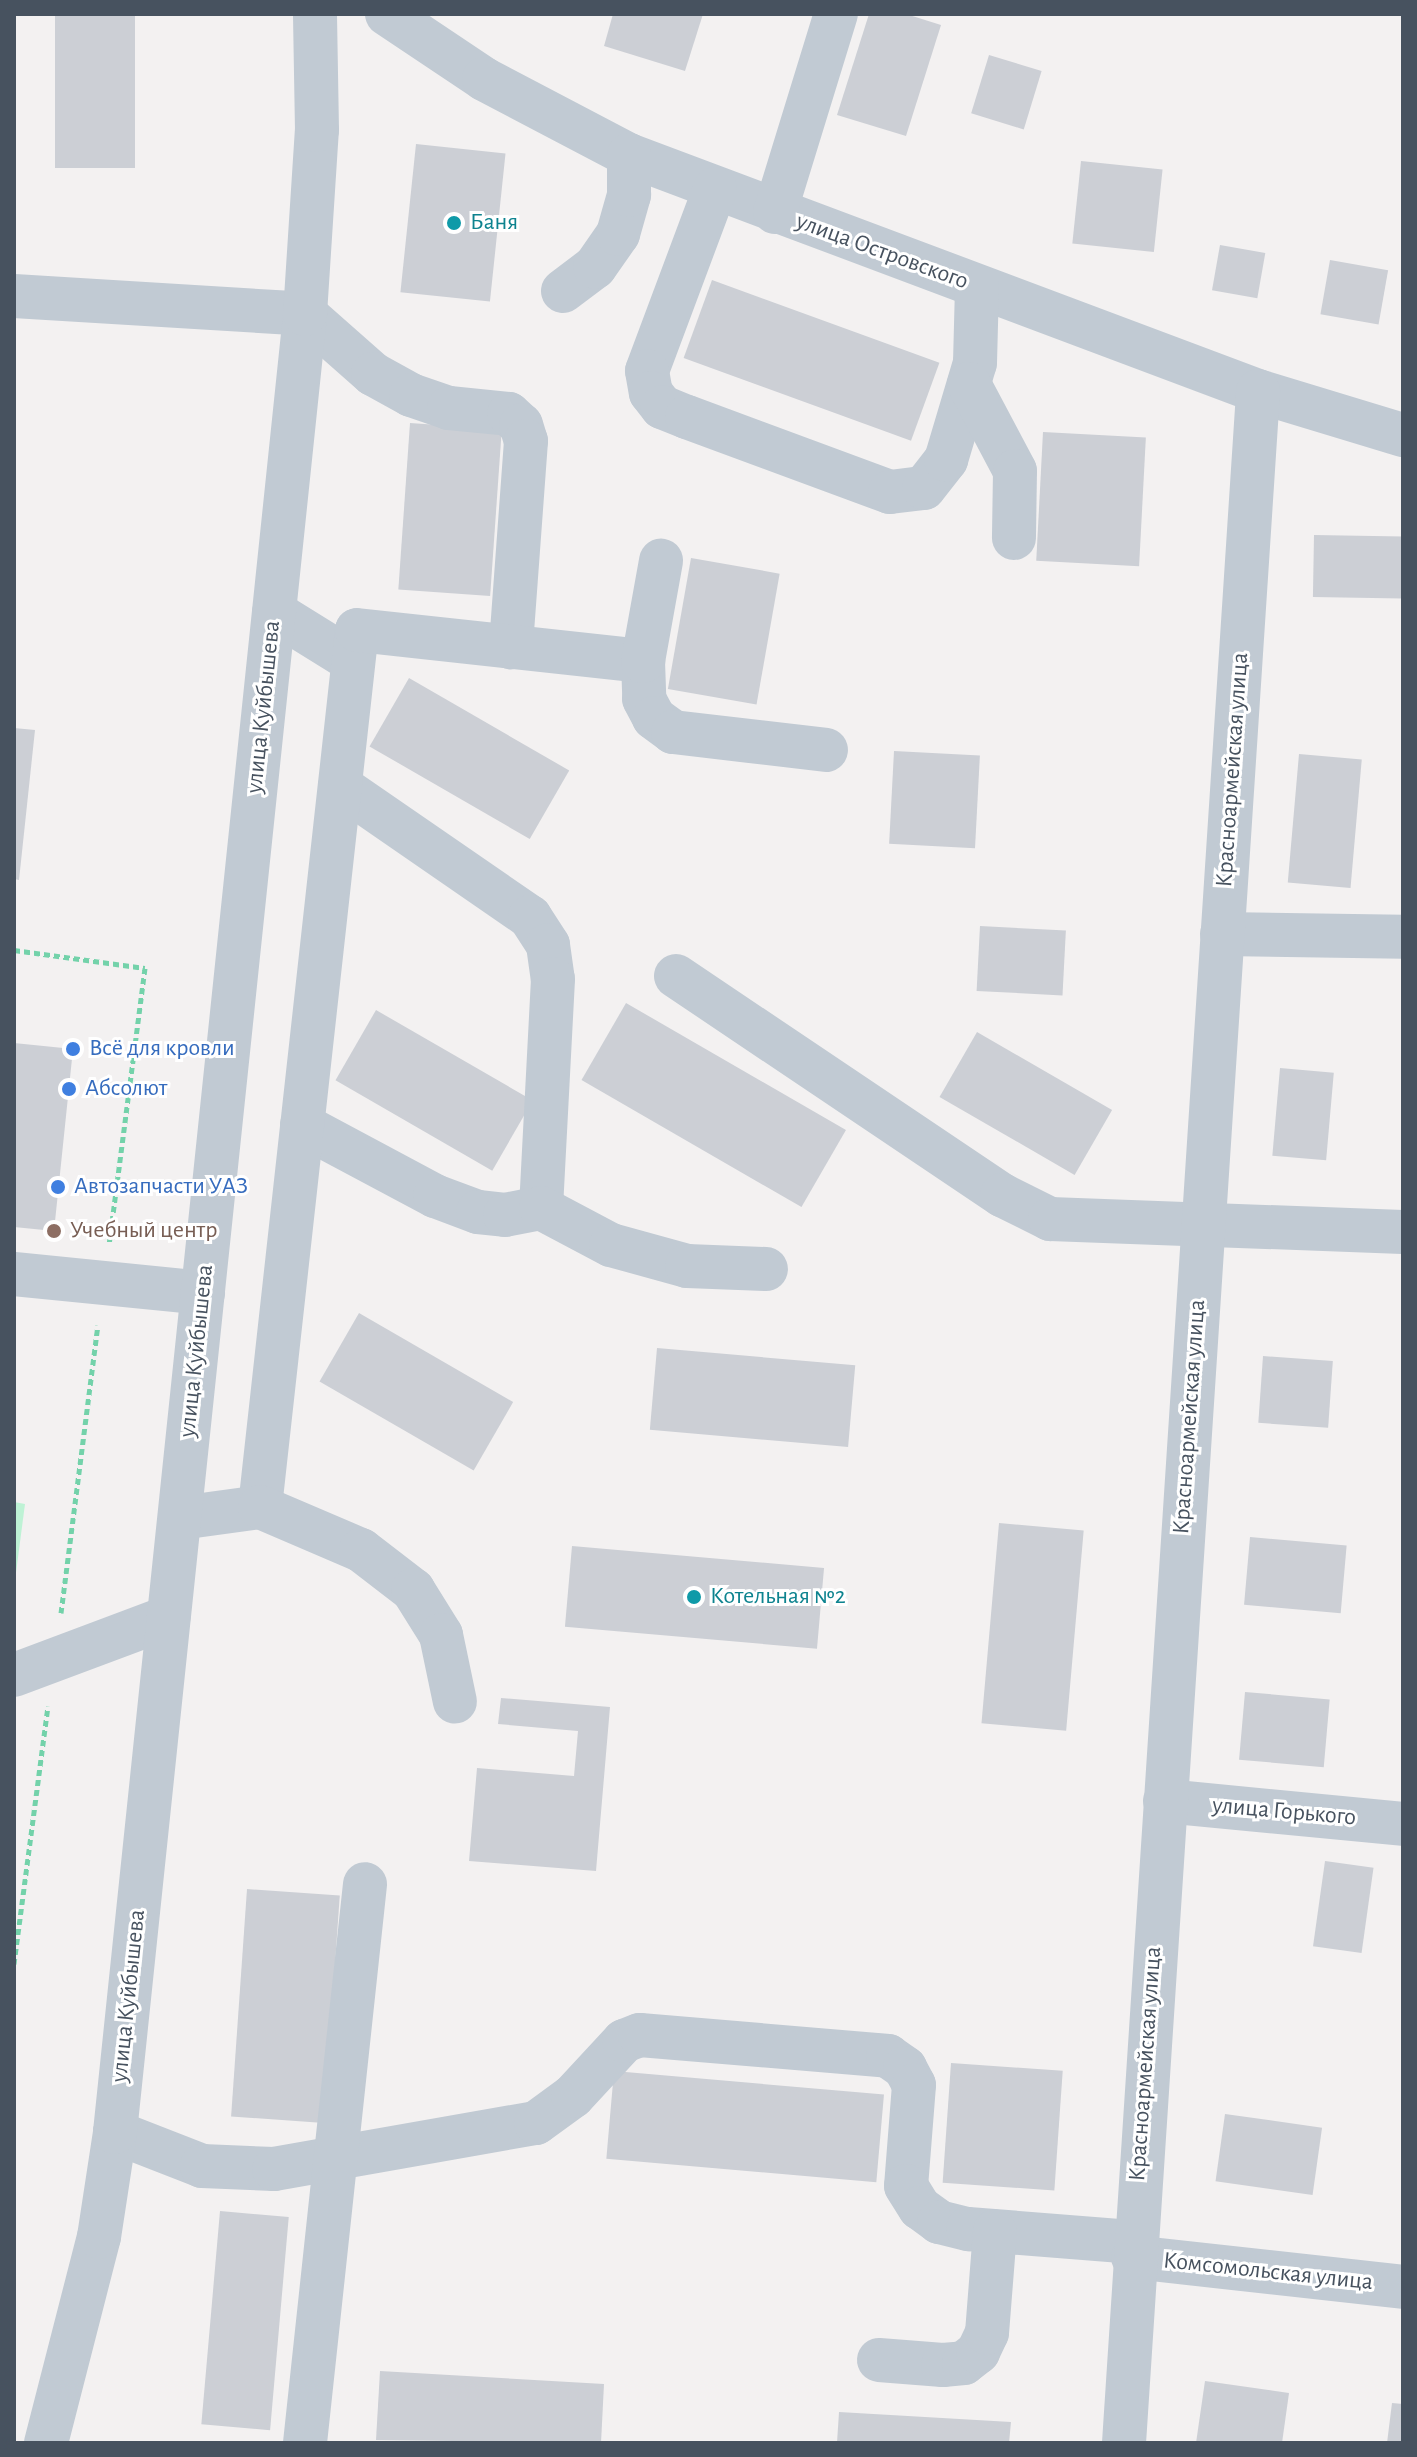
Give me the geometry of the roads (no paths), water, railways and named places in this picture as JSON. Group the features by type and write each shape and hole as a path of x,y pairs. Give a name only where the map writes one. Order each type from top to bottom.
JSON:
{"street":[{"name":"улица Куйбышева","path":"46,2443 99,2237 115,2132 305,314 317,130 315,14"},
{"path":"775,212 836,14"},
{"name":"улица Островского","path":"393,16 484,79 629,155 1258,391 1403,435"},
{"path":"563,291 595,267 618,234 629,195 629,155"},
{"path":"715,189 647,371 651,393 662,407 890,492 909,493 937,478 969,384 979,335 977,287"},
{"path":"14,296 305,314 373,374 411,395 449,408 509,414 521,425 526,441 511,647"},
{"path":"969,384 1015,471 1014,538"},
{"name":"Красноармейская улица","path":"1124,2443 1133,2249 1258,391"},
{"path":"661,561 643,661 644,699 654,718 673,732 826,750"},
{"path":"274,612 353,661"},
{"path":"260,1507 357,630 643,661"},
{"path":"340,786 530,917 548,945 553,979 541,1208"},
{"path":"1222,934 1403,937"},
{"path":"676,976 1026,1211 1050,1219 1203,1228 1403,1232"},
{"path":"302,1125 435,1196 478,1212 541,1208 611,1245 687,1266 766,1269"},
{"path":"14,1274 203,1293"},
{"path":"180,1518 260,1507 361,1550 413,1590 441,1635 455,1702"},
{"path":"14,1675 169,1617"},
{"name":"улица Горького","path":"1165,1801 1403,1824"},
{"path":"305,2443 365,1884"},
{"name":"Комсомольская улица","path":"115,2132 202,2166 274,2169 536,2123 573,2096 624,2041 640,2035 888,2056 905,2068 914,2085 906,2186 920,2208 939,2222 1403,2287"},
{"path":"879,2360 943,2365 964,2363 978,2352 987,2333 995,2231"}],"place":[{"name":"Баня","path":"454,223"},
{"name":"Всё для кровли","path":"73,1049"},
{"name":"Абсолют","path":"69,1089"},
{"name":"Автозапчасти УАЗ","path":"58,1187"},
{"name":"Учебный центр","path":"54,1231"},
{"name":"Котельная №2","path":"694,1597"}]}
